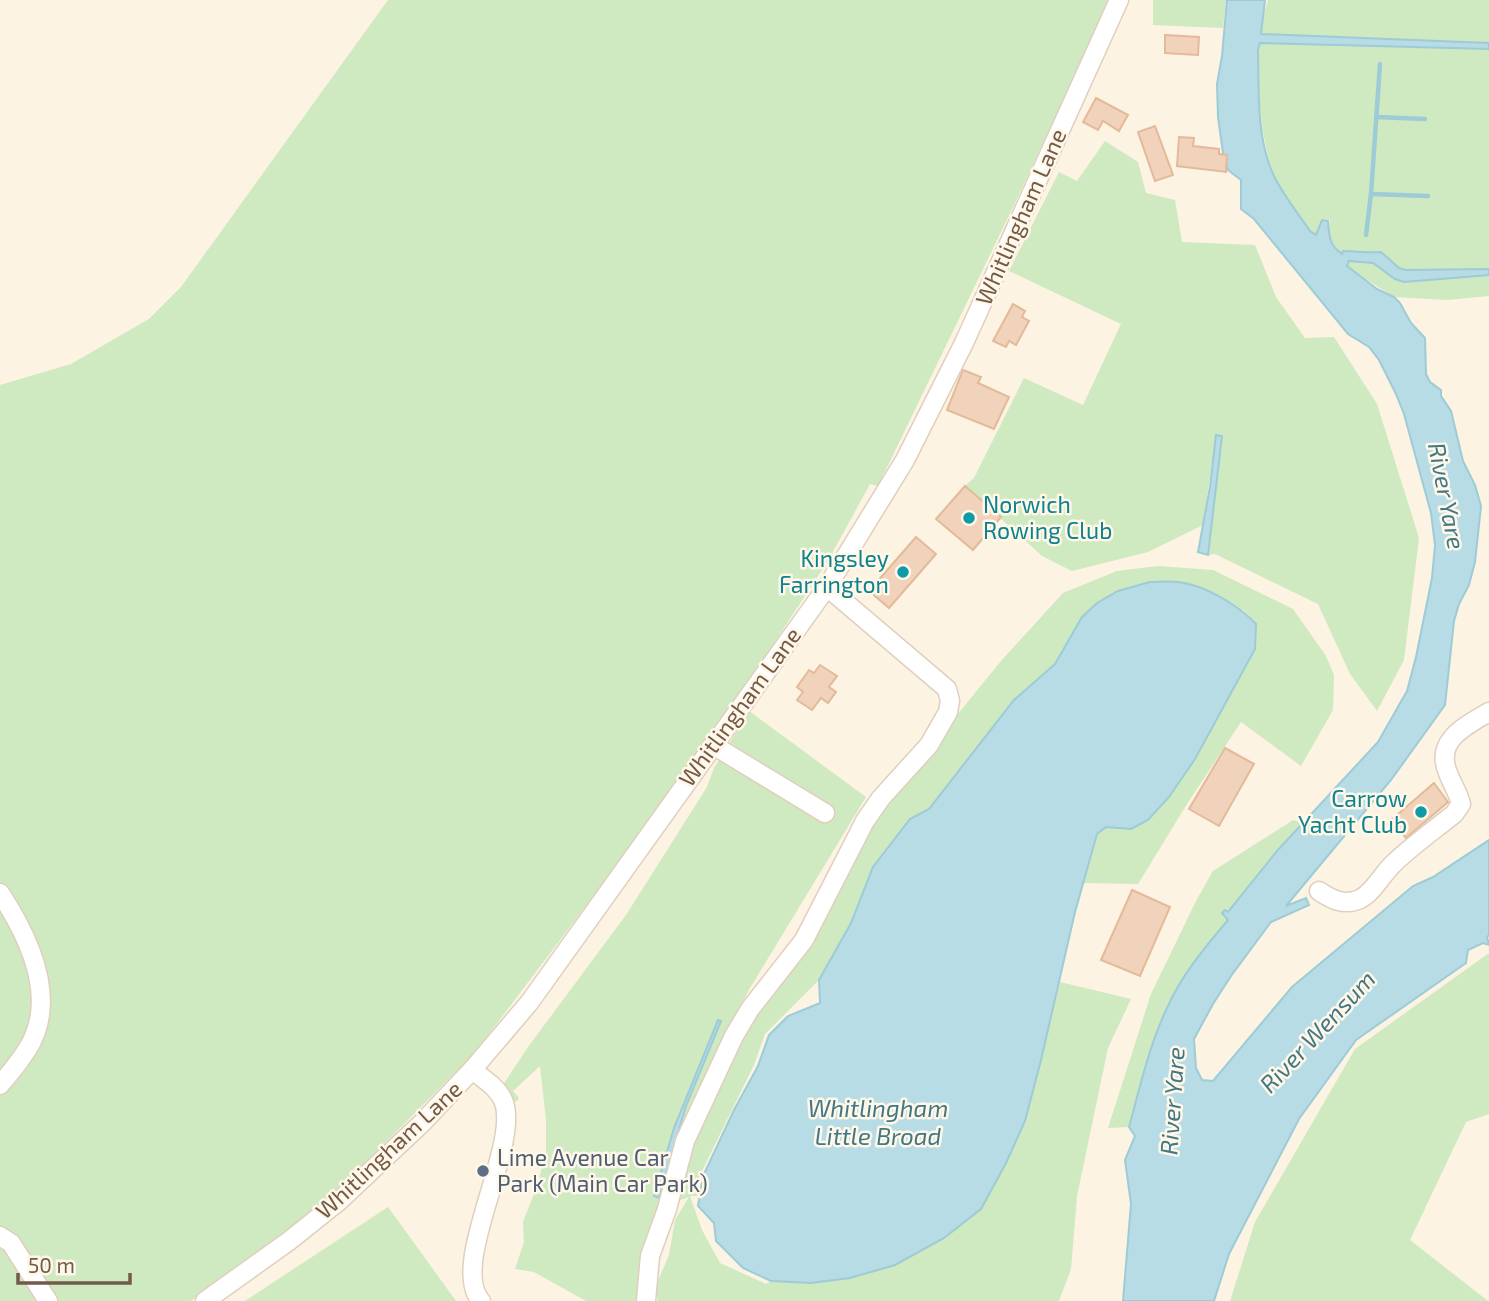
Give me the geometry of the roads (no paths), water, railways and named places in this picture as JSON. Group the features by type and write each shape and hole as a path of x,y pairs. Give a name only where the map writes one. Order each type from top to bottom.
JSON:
{"street":[{"name":"Whitlingham Lane","path":"205,1301 289,1241 338,1201 423,1122 472,1070 529,1003 827,587 905,460 958,355 1119,0"},
{"path":"646,1301 650,1256 667,1209 685,1141 734,1036 750,1009 804,940 866,821 881,798 929,745 943,721 950,701 947,689 827,587"},
{"path":"1319,891 1330,899 1345,903 1359,900 1368,894 1392,864 1454,814 1461,804 1446,771 1444,753 1455,733 1489,712"},
{"path":"713,745 825,813"},
{"path":"0,893 13,913 35,964 42,1000 33,1040 0,1086"},
{"path":"472,1070 495,1087 503,1099 507,1113 503,1142 476,1247 472,1282 481,1301"},
{"path":"0,1236 11,1243 48,1301"}],"water":[{"path":"1227,0 1265,0 1261,34 1489,43 1489,49 1260,43 1258,50 1261,130 1268,161 1282,190 1310,231 1316,235 1322,220 1328,221 1332,243 1342,254 1343,251 1381,252 1399,268 1406,270 1489,269 1489,275 1404,282 1395,279 1373,263 1349,261 1347,266 1377,289 1394,297 1411,323 1425,338 1426,374 1430,382 1441,390 1441,396 1451,411 1463,461 1475,485 1481,506 1475,562 1454,621 1445,705 1391,780 1286,906 1306,898 1309,905 1271,922 1231,976 1194,1039 1196,1068 1202,1080 1213,1081 1292,987 1413,886 1433,877 1489,840 1489,945 1483,943 1468,950 1466,963 1356,1040 1299,1119 1229,1254 1214,1301 1123,1301 1131,1204 1125,1160 1135,1136 1129,1127 1145,1067 1161,1022 1186,973 1228,920 1222,913 1225,910 1228,912 1277,851 1378,742 1407,691 1432,578 1435,545 1431,513 1404,414 1379,360 1369,347 1348,334 1254,219 1241,209 1241,180 1228,170 1218,117 1217,84"},
{"path":"1216,435 1222,436 1208,555 1198,552"},
{"name":"Whitlingham Little Broad","path":"1150,582 1188,584 1231,603 1256,624 1255,649 1195,759 1169,797 1148,820 1131,829 1106,827 1097,834 1075,912 1025,1121 981,1209 944,1238 895,1265 850,1278 811,1283 771,1281 743,1268 716,1241 714,1223 698,1206 703,1176 758,1066 769,1035 788,1016 820,1003 819,980 851,923 873,867 910,819 929,809 1014,700 1055,664 1082,617 1097,603 1118,591"},
{"path":"718,1020 721,1021 686,1106 659,1198 654,1196 674,1128"}],"waterway":[{"path":"1366,235 1380,64"},
{"path":"1376,117 1425,119"},
{"path":"1371,194 1428,196"}],"place":[{"name":"Norwich Rowing Club","path":"969,518"},
{"name":"Kingsley Farrington","path":"903,572"},
{"name":"Carrow Yacht Club","path":"1421,812"},
{"name":"Lime Avenue Car Park (Main Car Park)","path":"483,1171"}],"water label":[{"name":"River Yare","path":"1446,496"},
{"name":"River Wensum","path":"1318,1032"},
{"name":"River Yare","path":"1173,1101"}]}
